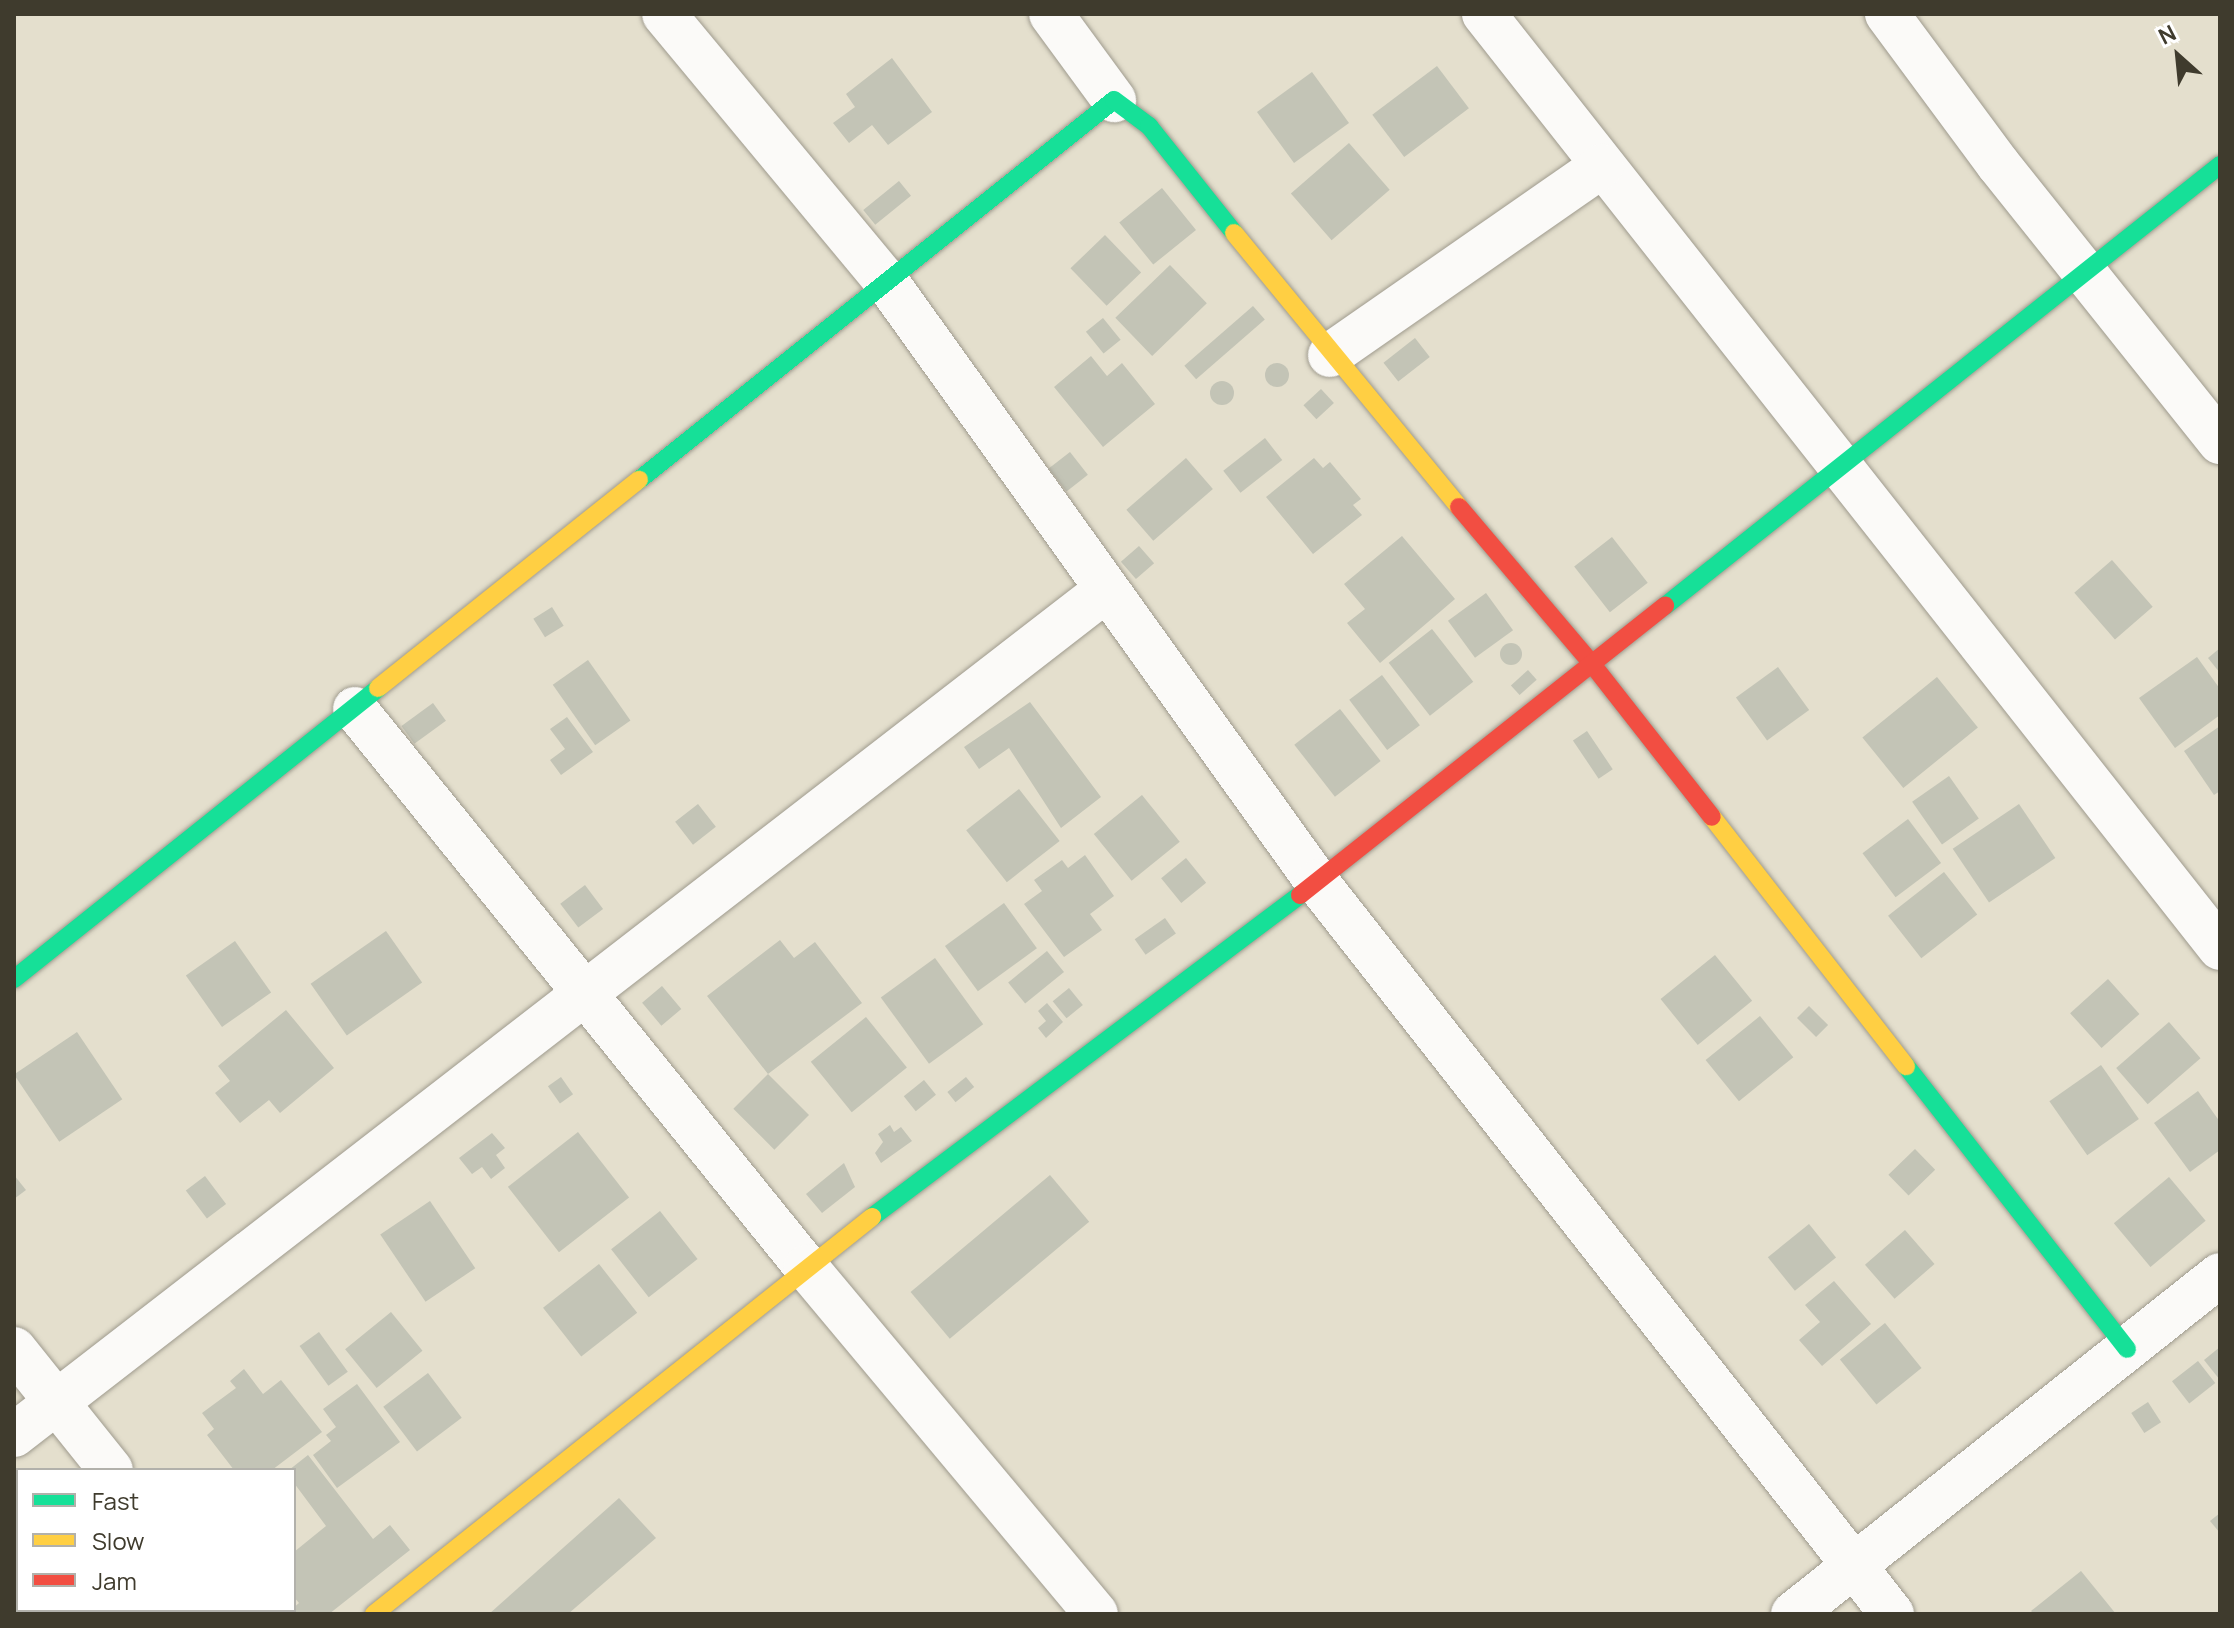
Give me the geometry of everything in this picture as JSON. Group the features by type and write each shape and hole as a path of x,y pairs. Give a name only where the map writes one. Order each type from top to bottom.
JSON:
{"street":[{"path":"664,14 889,285 1105,591 1317,882 1892,1614"},
{"path":"1051,14 1114,100 1149,126 1330,355 1592,664 2127,1349"},
{"path":"1484,14 1837,467 2220,948"},
{"path":"1887,14 2084,272 2220,442"},
{"path":"14,979 889,285 1114,100"},
{"path":"374,1614 806,1267 1317,882 2220,165"},
{"path":"1330,355 1602,166"},
{"path":"14,1435 1105,591"},
{"path":"355,709 806,1267 1096,1614"},
{"path":"1793,1614 2220,1275"},
{"path":"14,1349 109,1468"}],"building":[{"path":"892,58 932,112 888,145 872,125 849,143 833,123 855,107 846,94"},
{"path":"1437,66 1469,108 1404,157 1372,115"},
{"path":"1312,72 1349,123 1294,163 1257,112"},
{"path":"1349,143 1390,190 1332,240 1291,194"},
{"path":"899,181 911,196 875,225 863,210"},
{"path":"1162,188 1196,230 1153,265 1119,223"},
{"path":"1105,235 1141,272 1107,306 1070,268"},
{"path":"1170,265 1207,303 1152,356 1115,318"},
{"path":"1253,306 1265,320 1196,379 1184,366"},
{"path":"1103,318 1121,340 1104,354 1086,332"},
{"path":"1415,338 1430,357 1398,382 1383,363"},
{"path":"1091,356 1107,376 1122,363 1155,404 1103,447 1054,387"},
{"path":"1277,363 1286,366 1289,375 1286,384 1277,387 1268,384 1265,375 1268,366"},
{"path":"1222,381 1233,388 1234,393 1227,404 1222,405 1211,398 1210,393 1217,382"},
{"path":"1321,389 1334,403 1316,419 1303,405"},
{"path":"1265,438 1282,460 1240,493 1223,471"},
{"path":"1070,452 1088,475 1067,491 1049,469"},
{"path":"1186,458 1213,489 1153,541 1126,510"},
{"path":"1314,458 1323,468 1330,462 1361,499 1353,505 1362,515 1313,554 1266,497"},
{"path":"1402,536 1455,599 1380,663 1347,623 1365,609 1344,584"},
{"path":"1612,537 1648,583 1610,612 1574,567"},
{"path":"1139,546 1154,563 1136,579 1121,562"},
{"path":"2112,560 2153,607 2115,640 2074,593"},
{"path":"1486,593 1513,630 1475,658 1448,621"},
{"path":"552,607 564,626 545,637 533,619"},
{"path":"1432,629 1473,682 1430,716 1389,663"},
{"path":"1511,643 1519,646 1522,654 1519,662 1511,665 1503,662 1500,654 1503,646"},
{"path":"2220,648 2220,673 2208,658"},
{"path":"2197,657 2220,689 2220,715 2175,748 2139,698"},
{"path":"588,660 630,721 595,745 553,685"},
{"path":"1778,667 1809,710 1767,740 1736,698"},
{"path":"1528,670 1537,680 1520,695 1511,685"},
{"path":"1382,675 1420,725 1387,750 1349,700"},
{"path":"1937,677 1978,728 1903,788 1862,737"},
{"path":"1030,702 1101,797 1061,828 1009,748 979,769 964,747"},
{"path":"433,703 446,721 414,744 401,726"},
{"path":"1340,709 1381,761 1335,797 1294,745"},
{"path":"567,717 593,752 561,775 550,760 565,749 550,729"},
{"path":"2220,726 2220,791 2214,795 2184,751"},
{"path":"1587,731 1613,769 1599,779 1573,741"},
{"path":"1949,776 1979,819 1942,844 1912,802"},
{"path":"1019,789 1060,841 1007,882 966,830"},
{"path":"1142,795 1180,842 1132,881 1094,834"},
{"path":"698,804 716,827 693,845 675,822"},
{"path":"2019,804 2055,858 1989,903 1953,849"},
{"path":"1908,819 1941,863 1896,897 1862,853"},
{"path":"1085,855 1114,896 1090,914 1102,930 1064,957 1024,904 1042,891 1034,880 1062,860 1068,868"},
{"path":"1186,858 1206,883 1181,903 1161,878"},
{"path":"1944,872 1977,915 1921,958 1888,916"},
{"path":"585,885 603,909 578,928 560,904"},
{"path":"1004,903 1037,948 978,991 945,946"},
{"path":"1165,918 1176,934 1146,955 1135,939"},
{"path":"386,931 422,983 347,1035 311,984"},
{"path":"780,940 794,958 815,942 862,1003 768,1074 707,996"},
{"path":"235,941 271,993 222,1027 186,975"},
{"path":"1047,951 1064,972 1025,1003 1008,982"},
{"path":"1715,955 1752,1001 1698,1045 1661,999"},
{"path":"935,958 983,1024 929,1064 881,997"},
{"path":"2108,979 2139,1014 2102,1048 2070,1013"},
{"path":"662,986 681,1009 661,1026 642,1003"},
{"path":"1069,988 1083,1005 1067,1018 1053,1001"},
{"path":"1047,1003 1063,1022 1046,1038 1038,1028 1046,1021 1038,1011"},
{"path":"1809,1006 1828,1025 1816,1037 1797,1018"},
{"path":"286,1010 334,1068 280,1113 269,1100 240,1123 215,1093 230,1081 218,1066"},
{"path":"1760,1016 1793,1057 1739,1101 1706,1060"},
{"path":"866,1017 907,1068 852,1112 811,1062"},
{"path":"2169,1022 2200,1058 2148,1104 2116,1068"},
{"path":"77,1032 122,1099 59,1142 14,1074"},
{"path":"2101,1065 2139,1119 2087,1155 2049,1101"},
{"path":"768,1074 809,1115 774,1150 733,1109"},
{"path":"561,1077 573,1094 560,1103 548,1086"},
{"path":"966,1077 974,1087 956,1102 947,1092"},
{"path":"924,1080 936,1095 916,1111 904,1096"},
{"path":"2198,1091 2220,1122 2220,1150 2190,1172 2154,1123"},
{"path":"890,1125 894,1132 901,1127 912,1141 881,1163 875,1153 883,1142 878,1134"},
{"path":"578,1132 629,1197 559,1252 508,1187"},
{"path":"492,1133 505,1148 496,1155 505,1168 491,1179 482,1167 472,1174 459,1158"},
{"path":"1915,1149 1935,1170 1909,1196 1888,1175"},
{"path":"844,1163 855,1187 822,1213 806,1194"},
{"path":"14,1175 26,1190 14,1199"},
{"path":"1050,1175 1089,1222 950,1339 911,1292"},
{"path":"205,1176 226,1204 207,1218 186,1190"},
{"path":"2169,1177 2206,1221 2150,1267 2114,1223"},
{"path":"430,1201 475,1268 426,1302 380,1235"},
{"path":"660,1211 698,1259 649,1297 611,1249"},
{"path":"1809,1224 1836,1257 1795,1291 1768,1257"},
{"path":"1905,1230 1935,1264 1895,1299 1865,1265"},
{"path":"599,1264 637,1313 581,1357 543,1308"},
{"path":"1834,1281 1871,1324 1822,1366 1799,1340 1820,1322 1805,1305"},
{"path":"391,1312 422,1351 377,1388 345,1349"},
{"path":"1885,1323 1922,1368 1876,1405 1840,1360"},
{"path":"319,1332 348,1372 328,1386 300,1346"},
{"path":"2220,1347 2220,1380 2204,1360"},
{"path":"2198,1361 2215,1383 2189,1403 2172,1381"},
{"path":"244,1369 263,1394 281,1380 322,1432 275,1468 232,1468 207,1435 214,1429 202,1413 236,1388 230,1381"},
{"path":"428,1373 462,1418 417,1451 383,1407"},
{"path":"357,1384 400,1442 337,1488 313,1455 331,1441 326,1435 336,1427 323,1409"},
{"path":"2148,1402 2161,1422 2144,1433 2131,1413"},
{"path":"308,1455 373,1539 390,1525 410,1550 329,1614 286,1614 296,1612 299,1603 296,1599 296,1550 326,1526 296,1486 296,1468 292,1468"},
{"path":"619,1498 656,1538 568,1614 489,1614"},
{"path":"2220,1513 2220,1533 2210,1521"},
{"path":"2081,1571 2116,1614 2034,1614 2031,1611"},
{"path":"160,1612 161,1614 111,1614"}],"traffic: fast":[{"path":"639,480 1114,100 1149,126 1234,233"},
{"path":"1665,606 2220,165"},
{"path":"14,979 378,688"},
{"path":"872,1217 1300,895"},
{"path":"1906,1066 2127,1349"}],"traffic: slow":[{"path":"1234,233 1459,507"},
{"path":"378,688 639,480"},
{"path":"1712,817 1906,1066"},
{"path":"374,1614 872,1217"}],"traffic: jam":[{"path":"1459,507 1592,664 1712,817"},
{"path":"1300,895 1665,606"}]}
